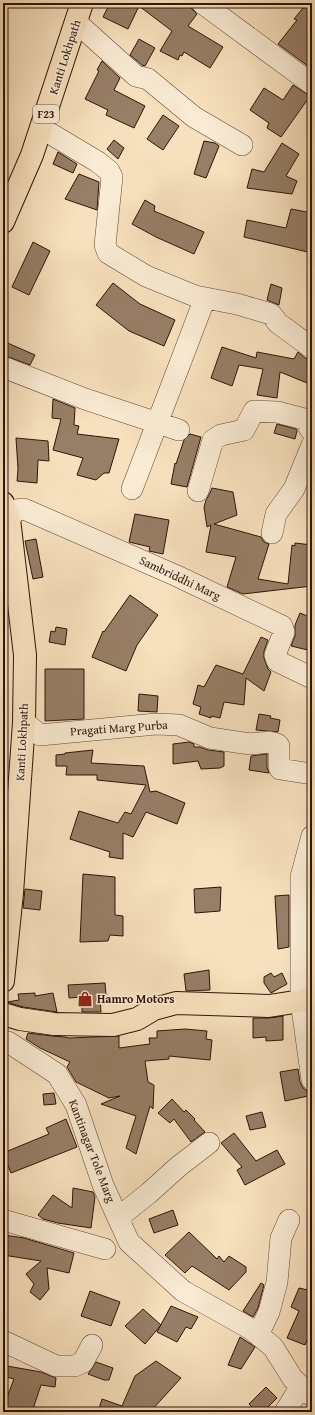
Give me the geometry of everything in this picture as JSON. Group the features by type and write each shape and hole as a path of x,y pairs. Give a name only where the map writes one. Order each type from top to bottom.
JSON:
{"main road":[{"name":"Kanti Lokhpath","path":"3,222 32,155 79,13"},
{"name":"Kanti Lokhpath","path":"3,981 8,890 24,722 26,655 6,511"},
{"path":"3,1014 20,1019 54,1024 113,1025 137,1019 154,1009 176,1003 269,1006 306,999"}],"street":[{"path":"202,3 312,84"},
{"path":"79,13 136,76 148,79 194,118 242,145"},
{"path":"41,128 98,162 109,171 112,177 105,245 108,253 146,276 195,296 237,304 271,314 278,323 312,348"},
{"path":"132,489 205,298"},
{"path":"3,367 85,399 179,430"},
{"path":"198,491 213,440 221,435 244,430 254,411 277,412 304,419 312,431"},
{"path":"272,533 276,514 294,489 312,445"},
{"name":"Sambriddhi Marg","path":"6,511 24,508 177,576 282,626 284,632 275,655 277,661 312,678"},
{"name":"Pragati Marg Purba","path":"24,722 40,735 156,724 179,725 210,738 250,744 270,742 277,744 279,746 280,768 312,774"},
{"path":"311,1071 306,999 301,877 312,836"},
{"name":"Kantinagar Tole Marg","path":"3,1043 8,1042 57,1074 76,1105 103,1185 129,1242 183,1291 251,1329 273,1347 293,1379 306,1391"},
{"path":"118,1217 209,1143"},
{"path":"3,1220 105,1249"},
{"path":"258,1335 269,1312 277,1282 281,1238 289,1220"},
{"path":"3,1341 56,1366 75,1366 83,1362 92,1345"},
{"path":"285,1412 306,1391"}],"building":[{"path":"110,3 187,3 197,14 188,26 223,47 210,68 184,52 182,56 180,55 178,60 160,51 172,31 139,6 128,29 103,17"},
{"path":"307,3 312,3 312,69 278,44 297,20 294,19"},
{"path":"139,39 155,48 145,66 130,55"},
{"path":"102,61 120,78 114,90 145,106 134,128 106,115 108,110 85,99 99,71 97,70"},
{"path":"293,85 310,96 281,137 267,128 269,123 250,110 264,88 283,100"},
{"path":"163,115 179,126 163,150 147,139"},
{"path":"114,140 124,148 118,159 107,149"},
{"path":"204,141 215,143 219,146 206,178 194,174"},
{"path":"282,143 299,154 286,176 297,181 292,194 247,188 252,169 264,172"},
{"path":"58,152 77,164 73,173 53,164"},
{"path":"79,174 99,182 97,210 65,199"},
{"path":"145,200 155,206 154,211 204,232 194,254 156,237 132,224"},
{"path":"291,209 312,213 312,253 244,237 247,220 286,228"},
{"path":"33,242 50,251 29,295 12,287"},
{"path":"113,283 140,304 175,320 164,346 129,331 96,305"},
{"path":"271,284 282,288 279,305 267,300"},
{"path":"3,341 35,355 30,365 3,355"},
{"path":"222,347 256,358 257,352 294,359 298,352 305,358 312,360 312,385 280,372 277,398 257,395 263,369 239,365 232,386 211,378"},
{"path":"53,399 75,408 74,425 79,426 77,434 119,439 109,473 104,473 96,480 77,475 83,458 53,450 61,419 52,418"},
{"path":"277,424 296,429 295,439 274,433"},
{"path":"190,434 201,437 187,487 171,484 175,463 176,464 184,440"},
{"path":"16,438 48,441 49,461 38,460 37,483 17,481 18,469"},
{"path":"212,488 233,492 237,515 214,524 261,537 264,542 269,544 258,579 288,584 292,545 295,546 295,543 312,545 312,586 243,594 227,587 236,557 206,552 211,525 207,527 204,507"},
{"path":"135,514 169,520 163,554 149,551 150,547 129,542"},
{"path":"36,539 43,577 33,579 25,541"},
{"path":"130,595 158,615 137,645 126,671 92,657 103,631 104,632"},
{"path":"300,613 312,618 312,651 291,646 295,636 295,625"},
{"path":"56,627 67,629 65,645 49,642 51,631 55,632"},
{"path":"261,637 268,640 264,651 264,658 268,669 271,672 264,691 246,678 244,705 224,702 220,718 211,716 211,718 199,714 201,707 193,704 198,685 204,687 216,665 243,674"},
{"path":"45,669 84,669 84,719 45,721"},
{"path":"139,694 158,696 157,712 138,711"},
{"path":"259,714 271,716 270,718 280,720 278,732 256,730"},
{"path":"189,742 194,744 194,747 224,752 224,766 220,768 201,769 198,761 173,764 173,744"},
{"path":"93,750 91,763 144,766 150,792 156,791 185,803 177,824 146,812 133,837 123,833 123,859 109,857 110,852 70,839 79,811 118,823 125,812 131,814 146,785 97,780 97,775 66,775 67,766 56,766 56,755"},
{"path":"267,754 267,767 269,773 249,770 251,756"},
{"path":"83,874 115,877 115,915 123,916 123,936 110,935 108,941 80,942"},
{"path":"221,887 220,911 195,913 194,889"},
{"path":"25,889 42,891 40,910 23,908"},
{"path":"289,895 289,947 278,949 275,896"},
{"path":"209,970 210,990 186,991 184,974"},
{"path":"271,973 274,977 282,973 287,984 271,993 264,983 264,977"},
{"path":"105,983 106,995 100,996 101,1012 82,1012 82,997 69,998 68,985"},
{"path":"35,993 35,996 53,993 57,1012 23,1007 7,1002 19,1000 18,994"},
{"path":"283,1016 283,1040 266,1041 266,1037 253,1038 253,1018"},
{"path":"185,1029 207,1031 206,1039 212,1040 210,1060 169,1056 169,1059 145,1061 148,1082 154,1085 153,1109 150,1106 136,1154 126,1148 136,1116 101,1104 120,1096 109,1098 76,1082 67,1067 70,1062 40,1048 26,1039 28,1033 69,1038 119,1036 119,1048 150,1044 149,1038 157,1038 157,1031"},
{"path":"298,1069 300,1082 303,1088 307,1091 308,1096 285,1101 280,1072"},
{"path":"54,1093 56,1104 44,1105 43,1094"},
{"path":"172,1099 184,1112 186,1110 195,1119 194,1120 205,1132 191,1142 174,1119 170,1123 158,1113"},
{"path":"262,1112 266,1127 250,1130 246,1116"},
{"path":"66,1119 77,1147 11,1173 3,1153 49,1134 46,1128"},
{"path":"234,1133 256,1161 277,1150 285,1164 245,1185 237,1170 242,1167 221,1143"},
{"path":"73,1188 93,1192 95,1197 91,1228 58,1223 43,1219 38,1215 53,1195 72,1208"},
{"path":"173,1210 178,1225 154,1233 149,1219"},
{"path":"189,1232 217,1259 219,1256 224,1262 229,1256 246,1267 246,1272 229,1290 192,1266 185,1273 165,1255"},
{"path":"4,1235 24,1238 74,1253 69,1273 47,1268 49,1289 40,1300 30,1292 34,1284 26,1274 41,1261 3,1255"},
{"path":"261,1283 264,1285 258,1308 253,1317 243,1311"},
{"path":"299,1288 312,1291 312,1341 307,1340 305,1345 287,1338 299,1311 291,1307"},
{"path":"90,1291 120,1302 111,1326 81,1316"},
{"path":"171,1306 198,1317 191,1329 186,1327 177,1342 157,1332"},
{"path":"143,1309 161,1325 145,1344 125,1326"},
{"path":"240,1337 255,1347 241,1369 228,1365"},
{"path":"156,1361 181,1378 150,1412 98,1412 102,1399 122,1406 135,1376"},
{"path":"96,1362 113,1368 109,1380 104,1380 88,1374"},
{"path":"7,1366 41,1372 56,1378 55,1387 41,1385 32,1412 3,1412 3,1408 14,1379 3,1376"},
{"path":"266,1387 277,1398 263,1412 257,1412 249,1404"}],"place":[{"name":"Hamro Motors","path":"85,999"}]}
